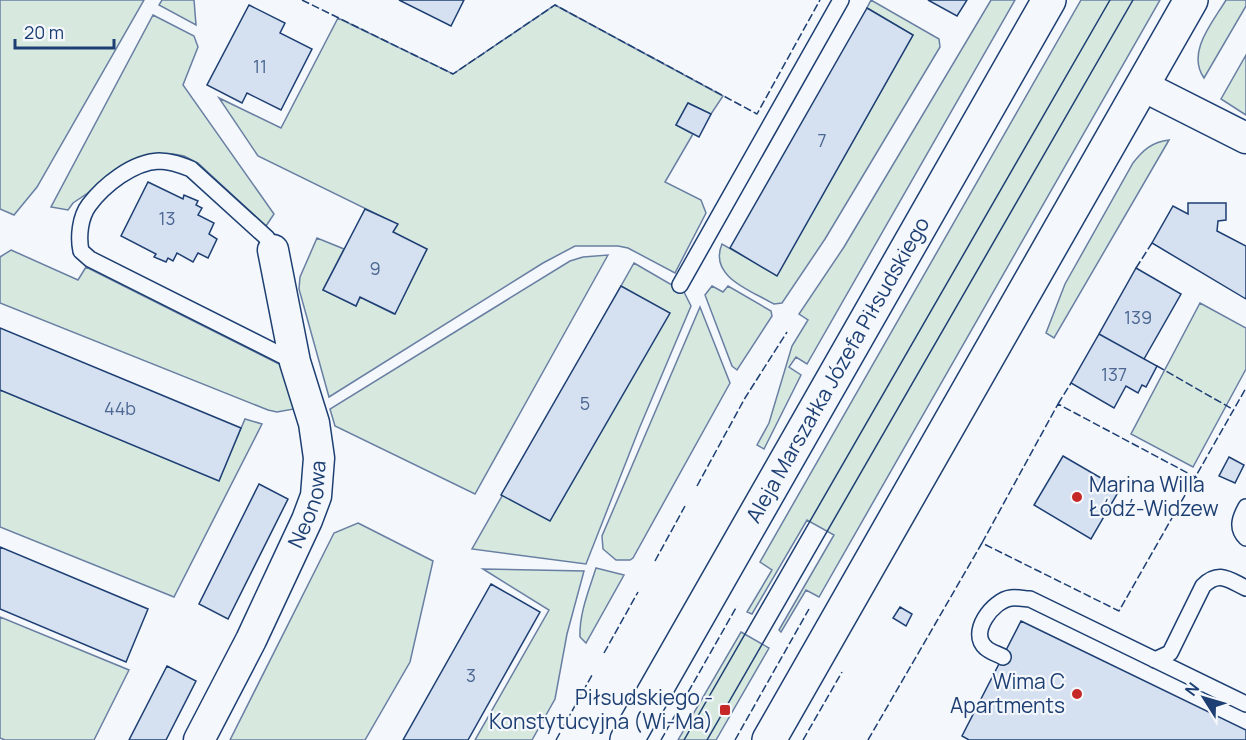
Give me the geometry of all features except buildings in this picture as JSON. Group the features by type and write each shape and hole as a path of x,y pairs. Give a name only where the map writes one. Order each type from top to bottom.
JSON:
{"main road":[{"name":"Aleja Marszałka Józefa Piłsudskiego","path":"627,740 1049,0"},
{"path":"769,740 1191,0"}],"street":[{"path":"1143,86 1246,138"},
{"name":"Neonowa","path":"199,740 251,640 316,496 319,458 314,423 295,362 273,250"}],"lane":[{"path":"680,285 841,0"},
{"path":"273,250 267,238 191,169 176,163 157,161 124,173 96,197 87,207 79,241 81,251 90,259 295,362"},
{"path":"1246,507 1239,519 1241,532 1246,538"},
{"path":"1171,660 1203,586 1209,580 1216,577 1225,578 1246,588"},
{"path":"1003,657 984,647 979,635 981,624 992,609 1009,598 1030,599 1155,660 1171,660 1246,704"}],"shaded area":[{"path":"0,0 144,0 37,187 14,215 0,209"},
{"path":"162,0 194,0 196,25 159,5"},
{"path":"871,0 939,39 940,47 825,239 782,303 774,304 734,282 726,274 719,256 722,244 777,275 913,35 867,8"},
{"path":"991,0 1015,0 807,364 796,357 789,367 801,375 764,449 757,445 769,423 792,346 808,320 799,314 844,247"},
{"path":"1081,0 1160,0 819,597 806,590 781,632 779,630 834,535 807,520 752,614 747,612 772,570 760,562"},
{"path":"1226,0 1246,0 1246,6 1204,78 1199,68 1200,48 1203,38"},
{"path":"555,5 723,96 711,114 688,103 676,125 693,134 665,182 701,200 706,213 675,273 628,248 575,246 543,263 329,397 299,289 300,277 317,238 344,249 323,290 356,306 360,297 394,314 427,249 393,232 397,224 258,156 219,98 281,128 338,18 453,74"},
{"path":"153,15 194,36 198,47 183,85 274,214 266,226 198,163 184,156 173,154 143,156 73,203 68,210 51,207"},
{"path":"1246,55 1246,115 1221,99"},
{"path":"1169,140 1054,338 1046,333 1065,284 1133,163 1148,147"},
{"path":"11,250 78,280 86,267 283,366 294,409 277,412 268,410 0,303 0,257"},
{"path":"608,255 475,494 335,426 330,409 570,261 583,257"},
{"path":"634,263 684,292 691,306 586,564 472,549"},
{"path":"712,286 723,292 728,286 771,311 772,316 737,370 732,366 705,295"},
{"path":"1200,303 1246,328 1246,369 1193,467 1131,434"},
{"path":"700,307 730,383 633,558 616,560 603,549 602,536"},
{"path":"0,390 219,480 245,419 262,424 174,597 0,527"},
{"path":"358,523 433,561 410,662 365,740 230,740 334,533"},
{"path":"596,568 624,575 586,643 580,637 581,620"},
{"path":"483,569 584,571 567,634 555,699 532,740 475,740 549,610"},
{"path":"0,617 129,670 94,740 5,740 0,738"},
{"path":"741,632 769,648 716,740 678,740"}],"tram line":[{"path":"684,740 1110,0"},
{"path":"707,740 1133,0"}],"fence":[{"path":"302,0 453,74 555,5 757,114 820,0"},
{"path":"1136,268 1152,243"},
{"path":"697,486 745,398 787,332"},
{"path":"1157,366 1234,410"},
{"path":"1058,404 1071,383"},
{"path":"868,740 982,543 1119,611 1246,388"},
{"path":"982,543 1058,404 1197,478"},
{"path":"655,561 685,506"},
{"path":"604,653 638,592"},
{"path":"661,740 737,606"},
{"path":"735,740 809,609"},
{"path":"803,740 842,672"},
{"path":"556,740 592,675"}],"place":[{"name":"Marina Willa Łódź-Widzew","path":"1077,497"},
{"name":"Wima C Apartments","path":"1077,694"},
{"name":"Piłsudskiego - Konstytucyjna (Wi-Ma)","path":"725,710"}]}
